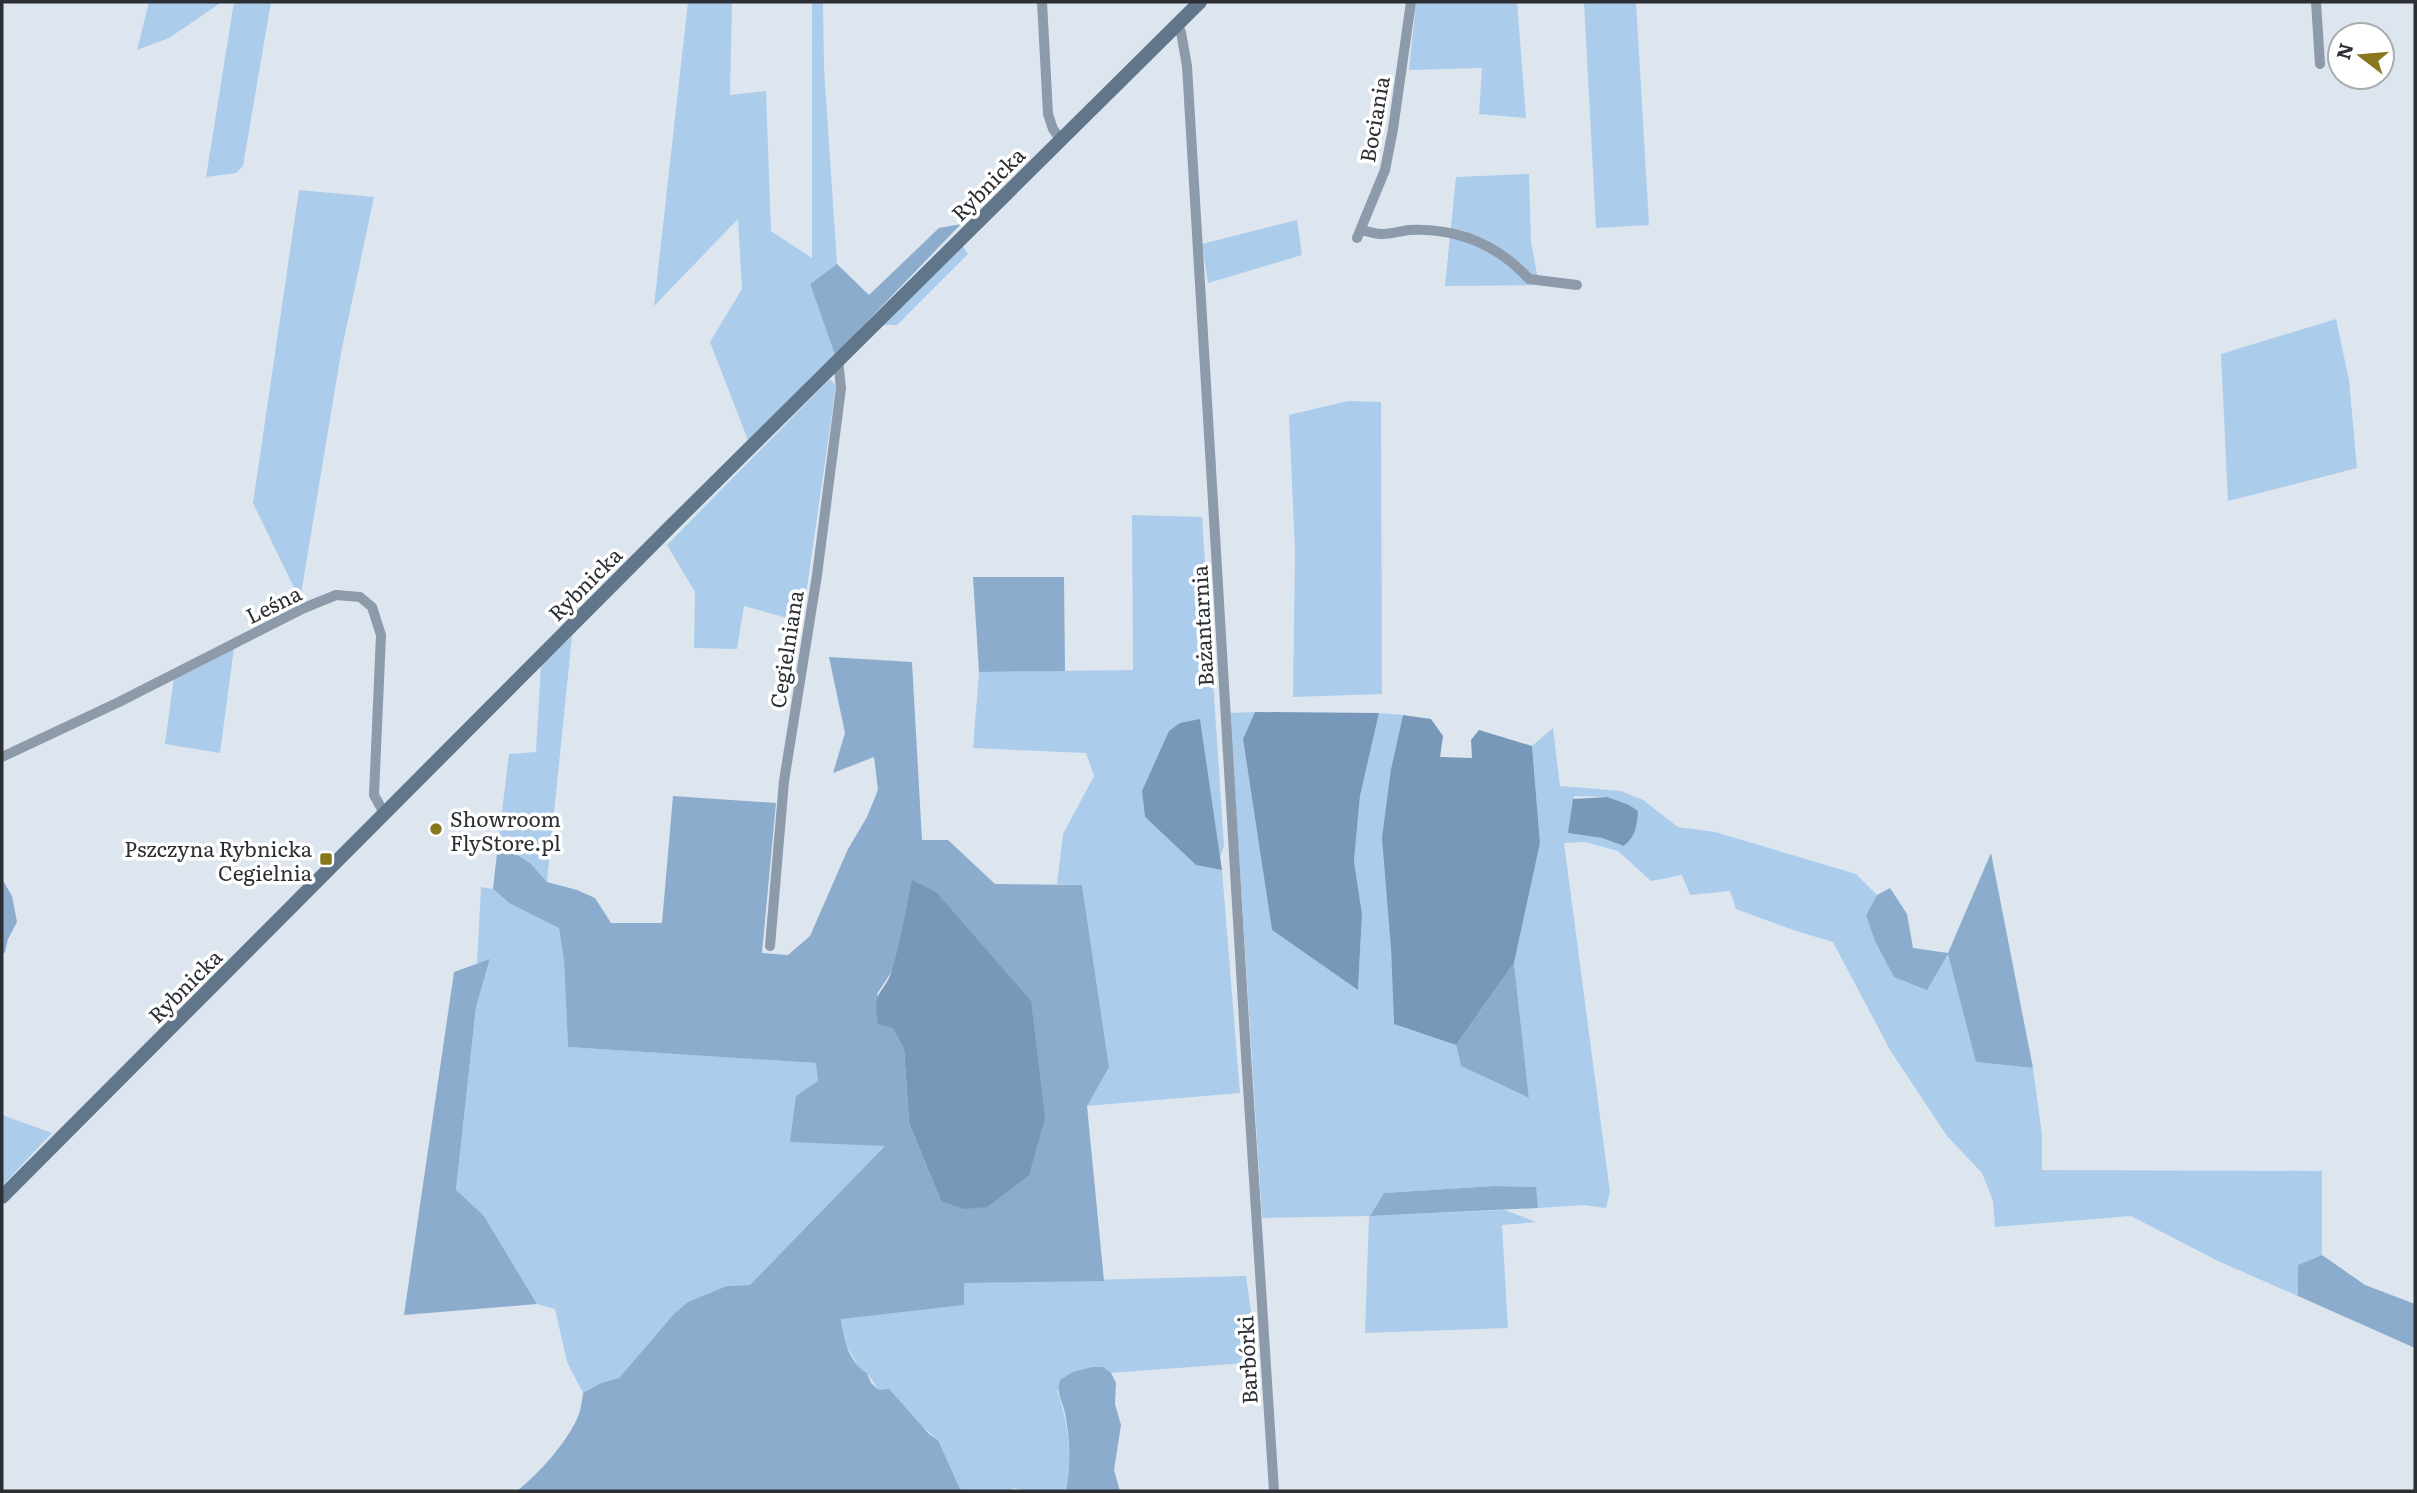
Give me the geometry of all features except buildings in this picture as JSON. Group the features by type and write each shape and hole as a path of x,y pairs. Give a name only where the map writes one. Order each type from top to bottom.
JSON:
{"main road":[{"name":"Rybnicka","path":"2,1197 838,360 1200,2"}],"street":[{"path":"1042,2 1048,114 1053,129 1061,139"},
{"name":"Bociania","path":"1411,2 1385,170 1359,234 1408,230 1441,232 1467,238 1491,247 1516,265 1529,279 1577,285"},
{"path":"2316,2 2320,64"},
{"name":"Bażantarnia","path":"1177,25 1181,32 1187,66 1246,1055 1259,1226"},
{"name":"Cegielniana","path":"769,946 784,780 817,575 841,387 838,360"},
{"name":"Leśna","path":"2,757 119,702 303,608 336,596 360,597 372,607 381,635 374,795 384,813"},
{"name":"Barbórki","path":"1259,1226 1275,1491"}],"shaded area":[{"path":"149,2 222,2 169,38 137,50"},
{"path":"234,2 271,2 243,166 236,173 206,177"},
{"path":"688,2 732,2 730,95 766,91 771,231 812,258 812,2 823,2 824,69 837,264 810,284 835,355 748,440 710,342 742,289 738,219 654,306"},
{"path":"1416,2 1517,2 1526,118 1479,114 1482,68 1409,70"},
{"path":"1584,2 1636,2 1649,225 1596,228"},
{"path":"1529,174 1531,242 1539,285 1445,286 1456,177"},
{"path":"299,190 374,197 341,353 300,600 253,503"},
{"path":"1297,220 1302,255 1208,283 1202,244"},
{"path":"961,224 835,355 810,284 837,264 869,295 939,228"},
{"path":"962,245 968,254 897,325 883,325"},
{"path":"2336,319 2349,380 2357,468 2228,501 2221,354"},
{"path":"830,379 836,386 802,622 744,606 737,649 694,648 695,592 667,545"},
{"path":"1348,401 1381,402 1382,694 1293,697 1295,551 1289,415"},
{"path":"1132,515 1202,517 1224,846 1220,857 1200,719 1142,791 1145,817 1196,865 1222,870 1240,1093 1086,1106 1109,1067 1082,885 1057,884 1063,834 1094,776 1086,753 973,748 979,672 1133,670"},
{"path":"973,577 1064,577 1065,671 979,672"},
{"path":"572,636 547,882 529,862 498,844 509,754 536,752 541,665"},
{"path":"234,648 220,753 165,744 174,677"},
{"path":"829,657 912,662 922,840 948,840 995,884 1082,885 1109,1067 1087,1106 1104,1281 964,1283 964,1305 841,1319 851,1357 867,1373 871,1383 879,1390 889,1389 929,1434 938,1440 961,1491 517,1491 561,1445 575,1424 583,1393 601,1383 619,1378 673,1315 688,1302 727,1286 750,1285 885,1146 790,1142 796,1096 818,1081 816,1063 568,1047 564,961 559,928 509,903 493,889 498,844 529,862 547,882 595,898 611,923 662,923 673,796 776,803 762,953 788,955 810,936 848,849 867,817 878,790 874,757 833,773 845,733","holes":["892,971 941,1201 909,1123 904,1049 877,994"]},
{"path":"1255,712 1243,739 1272,930 1358,990 1362,914 1354,861 1360,796 1379,713 1403,715 1391,769 1391,948 1394,1024 1456,1045 1461,1066 1529,1098 1514,963 1540,843 1532,746 1553,728 1560,786 1621,791 1643,800 1678,827 1715,832 1856,874 1877,895 1866,915 1894,977 1948,953 1976,1062 2033,1068 2042,1135 2042,1170 2322,1171 2322,1255 2298,1265 2298,1296 2218,1261 2131,1216 1995,1227 1993,1201 1982,1173 1947,1136 1890,1050 1833,942 1736,909 1730,891 1690,895 1682,875 1651,881 1618,851 1585,842 1564,843 1610,1192 1606,1208 1584,1205 1538,1208 1535,1187 1494,1186 1384,1193 1370,1216 1505,1210 1536,1222 1502,1225 1508,1328 1365,1333 1369,1216 1262,1218 1230,713","holes":["1574,796 1607,797 1638,811 1635,830 1624,846 1602,838 1569,833"]},
{"path":"1255,712 1379,713 1360,796 1354,861 1362,914 1358,990 1272,930 1243,739"},
{"path":"1403,715 1431,719 1443,736 1440,757 1472,758 1471,740 1479,730 1532,746 1540,843 1514,963 1456,1045 1394,1024 1382,838 1391,769"},
{"path":"1200,719 1222,870 1196,865 1145,817 1142,791 1169,731 1180,723"},
{"path":"1607,797 1638,811 1635,830 1624,846 1602,838 1568,833 1573,799"},
{"path":"1991,853 2033,1068 1976,1062 1948,954 1927,990 1894,977 1875,941 1866,915 1877,895 1890,888 1907,914 1913,948 1948,953"},
{"path":"2,879 12,896 17,922 2,955"},
{"path":"912,880 936,892 1031,1001 1045,1118 1029,1175 987,1207 964,1209 941,1201 909,1123 904,1049 893,1028 878,1024 878,997 893,967"},
{"path":"481,887 493,889 509,903 559,927 564,961 568,1047 817,1063 818,1081 886,1146 750,1285 727,1286 673,1315 619,1378 601,1383 583,1393 567,1362 555,1309 537,1304 484,1216 456,1191 476,1007 490,960 477,964"},
{"path":"490,959 476,1007 456,1190 484,1216 537,1304 404,1315 454,972"},
{"path":"1514,963 1529,1098 1461,1066 1456,1045"},
{"path":"2,1115 52,1133 2,1186"},
{"path":"1494,1186 1536,1187 1538,1208 1370,1216 1384,1193"},
{"path":"2322,1255 2365,1285 2415,1304 2415,1348 2298,1296 2298,1265"},
{"path":"1246,1276 1258,1362 1111,1373 1092,1367 1057,1391 1068,1441 1066,1491 1027,1491 1014,1488 1009,1491 961,1491 938,1440 879,1390 867,1373 859,1368 843,1339 841,1318 963,1305 963,1283"},
{"path":"1103,1367 1111,1373 1116,1383 1115,1404 1121,1425 1114,1470 1120,1491 1066,1491 1069,1442 1059,1393 1060,1380 1073,1372"}],"place":[{"name":"Showroom FlyStore.pl","path":"436,829"},
{"name":"Pszczyna Rybnicka Cegielnia","path":"326,859"}]}
